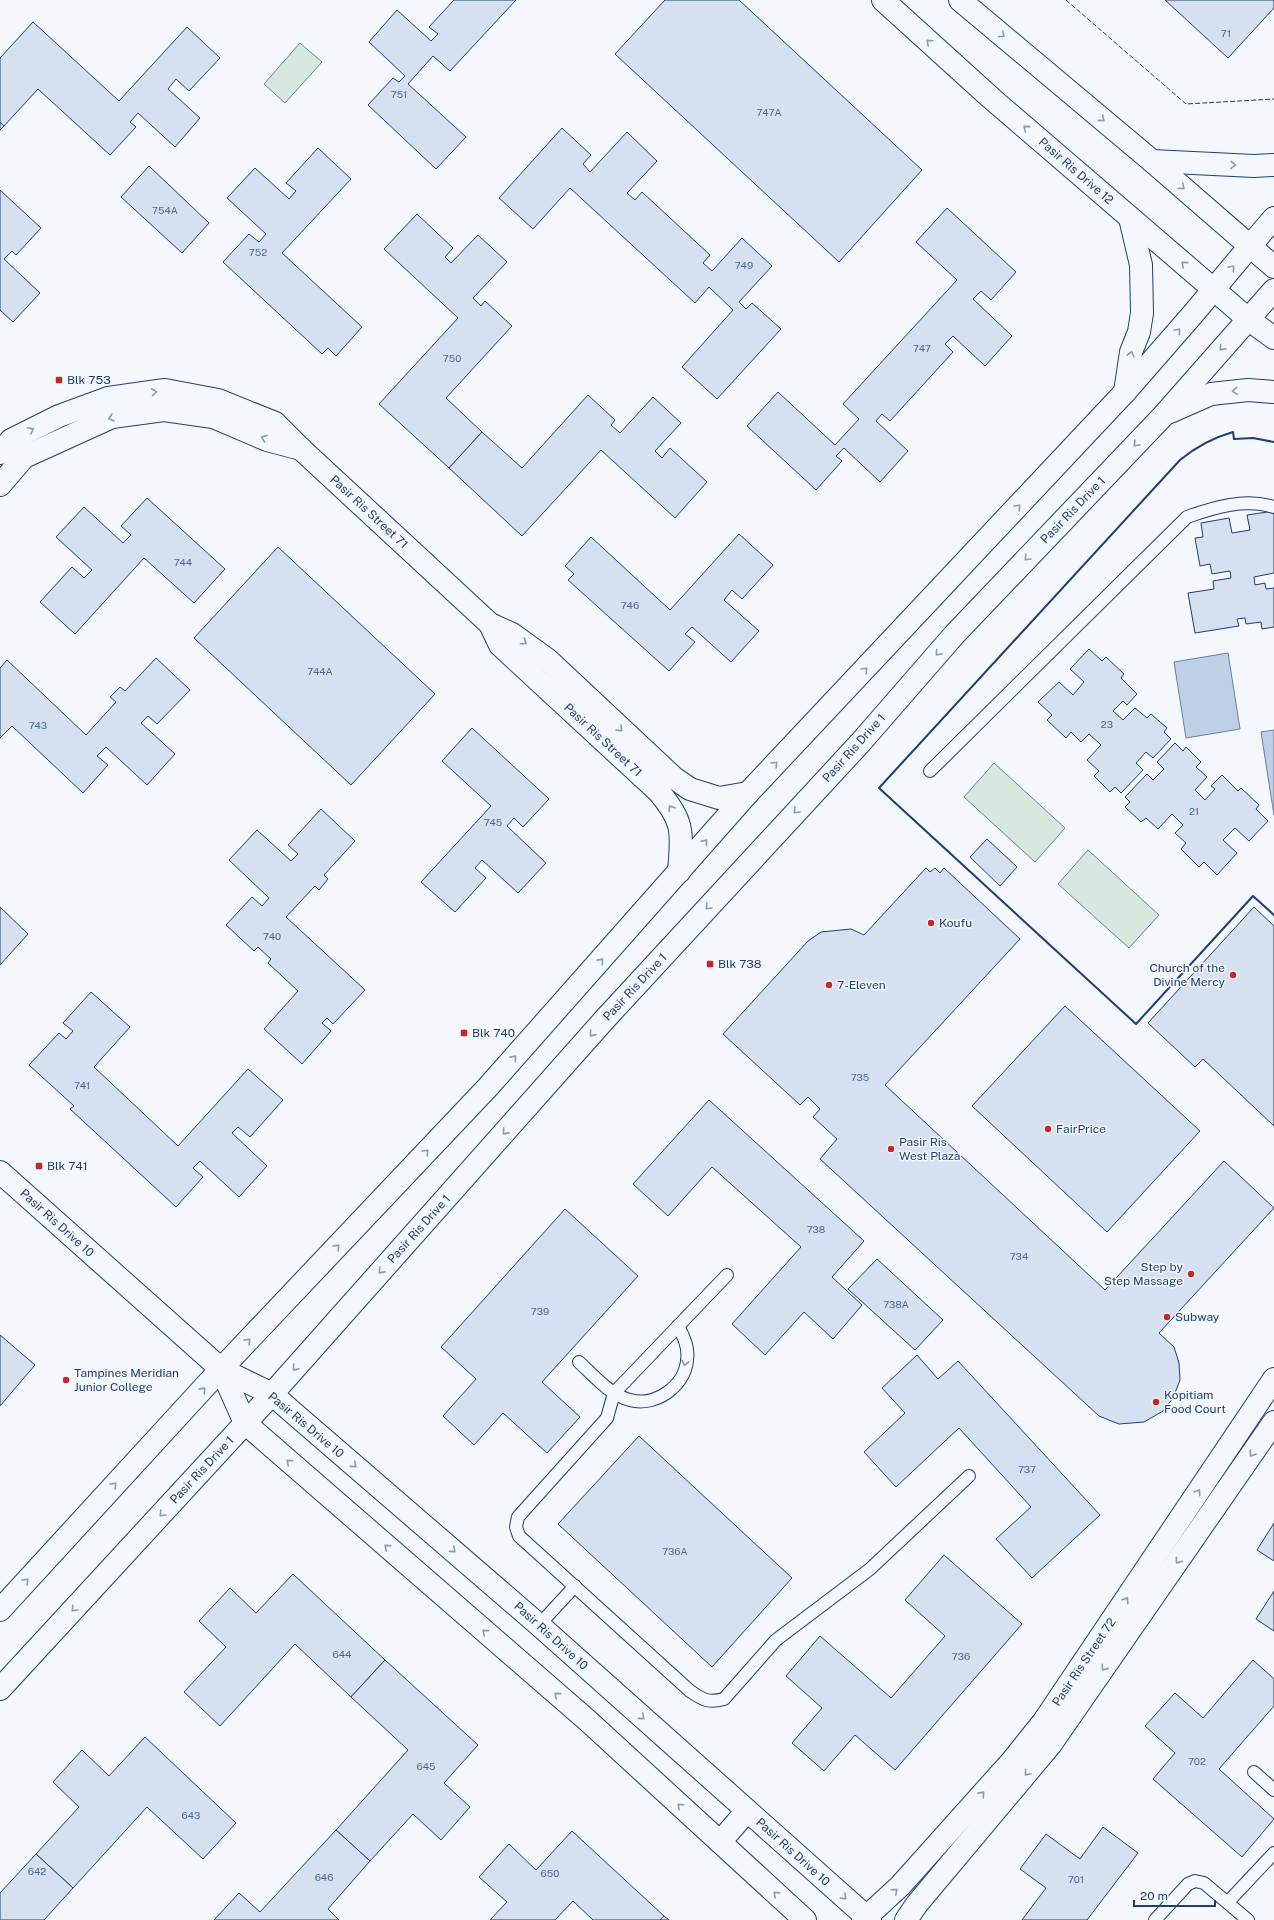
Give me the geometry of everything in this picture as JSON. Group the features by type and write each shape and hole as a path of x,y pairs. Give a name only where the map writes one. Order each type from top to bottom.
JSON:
{"main road":[{"name":"Pasir Ris Drive 12","path":"883,0 991,98 1248,319 1274,338"},
{"path":"960,0 1152,161 1274,267"},
{"path":"1152,161 1254,166 1274,165"},
{"path":"1125,392 1131,352 1139,332 1142,307 1142,265 1130,218"},
{"path":"0,1610 221,1369 488,1087 748,792 1125,392 1214,290 1274,218"},
{"name":"Pasir Ris Drive 1","path":"0,1689 272,1394 605,1019 861,742 954,635 1163,416 1274,290"},
{"name":"Pasir Ris Street 71","path":"0,453 11,440 59,416 108,398 165,390 218,400 275,422 301,449 490,624 512,634 548,660 641,749 674,778 690,789 719,798 748,792"},
{"path":"1163,416 1211,394 1248,390 1274,392"},
{"name":"Pasir Ris Street 71","path":"0,485 24,457 112,417 164,410 213,417 267,440 301,449"},
{"name":"Pasir Ris Street 71","path":"490,624 500,645 648,782 671,806 680,822 682,842 679,872"},
{"name":"Pasir Ris Drive 10","path":"0,1172 221,1369 272,1394 540,1625 866,1919"},
{"name":"Pasir Ris Drive 10","path":"221,1369 245,1423 582,1717 805,1920"},
{"name":"Pasir Ris Street 72","path":"866,1919 900,1886 1012,1761 1044,1721 1274,1379"},
{"name":"Pasir Ris Street 72","path":"906,1920 917,1904 1051,1744 1274,1422"},
{"path":"720,1842 747,1811"}],"lane":[{"path":"930,771 1188,517 1210,509 1240,503 1265,504 1274,507"},
{"path":"727,1275 614,1394 607,1418 518,1517 516,1527 519,1536 690,1691 704,1700 712,1702 724,1699 776,1640 870,1570 969,1476"},
{"path":"579,1362 614,1394 631,1401 650,1401 667,1393 680,1380 687,1362 686,1343 678,1326"},
{"path":"540,1625 575,1586"},
{"path":"1254,1772 1274,1790"},
{"path":"1228,1902 1274,1853"},
{"path":"1155,1920 1188,1884 1195,1881 1204,1883 1248,1920"}],"shaded area":[{"path":"300,43 322,62 285,103 264,84"},
{"path":"994,763 1065,828 1035,862 964,797"},
{"path":"1088,850 1159,915 1129,948 1058,884"}],"water":[{"path":"1228,653 1240,729 1186,738 1174,662"},
{"path":"1274,730 1274,815 1261,732"}],"building":[{"path":"454,0 516,0 450,71 433,56 408,84 466,137 436,169 368,105 393,78 399,82 405,76 369,42 397,10 431,41 438,34 429,27"},
{"path":"665,0 739,0 922,170 839,262 615,54"},
{"path":"1165,0 1274,0 1274,8 1228,58"},
{"path":"33,22 119,101 187,27 220,58 189,91 176,79 168,89 200,118 175,147 138,113 130,122 136,127 110,155 38,89 4,126 0,122 0,58"},
{"path":"0,122 4,126 0,130"},
{"path":"562,128 591,155 583,164 590,172 627,132 657,161 627,193 635,200 642,192 710,255 703,263 712,271 742,238 772,266 739,302 746,309 752,303 781,329 717,399 682,367 733,310 709,287 695,303 570,188 533,229 499,198"},
{"path":"318,148 351,179 282,253 362,327 336,356 328,348 322,354 223,262 249,234 259,242 266,234 227,198 255,168 289,199 296,191 286,183"},
{"path":"149,166 209,223 182,253 121,197"},
{"path":"0,190 41,228 16,255 12,251 4,259 40,293 13,322 0,310"},
{"path":"947,208 1016,272 991,300 981,291 973,299 1012,336 985,366 953,336 945,344 953,352 890,421 882,414 876,421 908,451 880,482 844,448 836,456 842,461 816,490 747,426 778,392 835,445 859,419 843,404 957,280 916,242"},
{"path":"417,214 453,248 445,257 451,263 478,235 507,262 473,298 481,306 485,301 512,326 446,398 482,432 449,468 379,404 458,318 384,249"},
{"path":"588,395 615,420 611,425 620,433 653,397 681,423 655,451 662,458 670,448 707,482 675,518 601,450 522,536 449,468 482,432 522,468"},
{"path":"147,498 225,569 194,603 144,558 75,634 40,602 72,567 84,578 92,570 56,537 84,507 123,543 131,535 121,526"},
{"path":"1274,511 1274,573 1254,577 1255,585 1265,583 1266,589 1274,588 1274,627 1262,629 1261,622 1246,624 1245,618 1237,619 1239,626 1195,633 1188,593 1214,589 1213,581 1231,578 1230,571 1212,574 1210,564 1200,566 1195,538 1203,537 1201,523 1229,518 1232,533 1250,530 1247,515"},
{"path":"739,534 773,565 742,599 732,590 724,600 759,631 731,662 692,627 685,634 695,642 669,671 568,580 574,574 565,566 591,537 670,610"},
{"path":"278,547 435,694 351,785 194,638"},
{"path":"1089,649 1102,661 1106,657 1124,674 1121,678 1137,694 1127,705 1123,701 1113,711 1123,720 1135,708 1147,718 1151,714 1167,728 1164,732 1171,739 1153,758 1146,752 1136,763 1143,770 1121,793 1115,787 1110,792 1094,776 1099,771 1087,760 1101,745 1089,734 1081,742 1071,732 1066,738 1047,720 1052,715 1038,702 1059,682 1073,695 1084,682 1070,669"},
{"path":"156,658 190,690 157,724 148,716 141,723 175,754 147,785 106,747 97,756 108,765 83,793 12,726 0,738 0,668 7,660 86,735 116,702 110,697 120,687 125,691"},
{"path":"472,728 549,799 523,827 514,818 507,826 546,863 518,893 482,860 475,868 486,878 455,912 421,882 491,806 442,761"},
{"path":"1175,743 1183,751 1186,747 1201,762 1196,767 1207,777 1195,790 1205,800 1215,789 1211,786 1222,775 1238,791 1241,788 1259,805 1256,809 1268,821 1249,841 1235,828 1223,840 1237,853 1217,875 1204,862 1199,867 1181,849 1186,843 1175,833 1183,825 1172,814 1158,829 1146,818 1141,822 1125,807 1130,802 1125,797 1147,774 1153,780 1164,769 1157,762"},
{"path":"321,809 355,841 324,875 328,879 319,890 315,886 286,917 365,990 333,1024 327,1018 322,1023 331,1031 302,1064 264,1029 298,991 268,963 271,959 258,947 254,951 226,925 252,897 262,906 269,898 229,860 257,830 291,861 298,854 288,845"},
{"path":"987,839 1017,867 1000,886 970,857"},
{"name":"Pasir Ris West Plaza","path":"926,868 930,872 935,868 940,873 944,868 1020,939 885,1085 1105,1290 1224,1161 1274,1208 1159,1333 1174,1347 1179,1363 1180,1380 1173,1398 1163,1411 1144,1422 1119,1424 1099,1416 820,1159 837,1139 813,1117 820,1109 808,1097 800,1105 723,1034 808,941 821,932 851,929 864,935"},
{"path":"0,907 28,934 0,965"},
{"name":"Church of the Divine Mercy","path":"1254,907 1274,926 1274,1126 1203,1059 1195,1067 1148,1023"},
{"path":"91,992 130,1027 94,1067 178,1146 248,1069 283,1100 250,1137 238,1127 232,1133 267,1166 239,1197 200,1161 193,1168 203,1177 176,1207 70,1109 74,1106 29,1065 59,1033 66,1039 73,1031 63,1023"},
{"path":"1065,1006 1200,1131 1107,1232 972,1106"},
{"path":"709,1100 864,1241 832,1277 862,1305 833,1339 804,1312 765,1355 732,1324 801,1247 712,1167 668,1216 633,1184"},
{"path":"565,1209 638,1276 542,1382 580,1417 547,1453 503,1413 474,1445 443,1416 476,1379 441,1347"},
{"path":"877,1259 943,1320 915,1350 848,1289"},
{"path":"0,1335 35,1365 0,1406"},
{"path":"917,1355 938,1379 958,1361 1100,1515 1032,1578 996,1539 1031,1507 959,1428 896,1487 864,1452 905,1413 882,1388"},
{"path":"639,1436 792,1578 712,1667 558,1524"},
{"path":"1274,1523 1274,1561 1257,1550"},
{"path":"944,1555 1022,1624 895,1770 855,1735 824,1771 792,1743 822,1708 786,1676 820,1636 891,1698 945,1636 905,1600"},
{"path":"293,1574 385,1660 351,1697 295,1644 220,1726 184,1692 226,1647 199,1621 230,1588 256,1613"},
{"path":"1274,1591 1274,1631 1256,1619"},
{"path":"385,1660 478,1745 444,1783 470,1807 441,1840 413,1814 370,1861 336,1830 408,1750 351,1697"},
{"path":"1253,1660 1274,1679 1274,1706 1219,1769 1274,1819 1242,1857 1153,1779 1175,1753 1145,1726 1175,1693 1203,1718"},
{"path":"145,1737 236,1823 203,1859 147,1807 73,1888 36,1854 79,1807 53,1782 82,1750 109,1776"},
{"path":"1103,1827 1138,1853 1087,1920 1022,1920 1046,1888 1020,1869 1046,1834 1080,1859"},
{"path":"336,1830 370,1861 328,1909 339,1920 214,1920 239,1893 260,1912"},
{"path":"572,1831 664,1916 660,1920 593,1920 573,1901 555,1920 490,1920 507,1902 479,1877 509,1844 536,1870"},
{"path":"36,1854 73,1888 44,1920 0,1920 0,1893"},
{"path":"664,1916 669,1920 660,1920"}],"fence":[{"path":"1066,0 1186,104 1274,99"}],"wall":[{"path":"1274,442 1253,438 1234,439 1233,432 1205,443 1180,460 879,788 1136,1024 1253,896 1274,915"}],"place":[{"name":"Blk 753","path":"59,380"},
{"name":"Koufu","path":"931,923"},
{"name":"Blk 738","path":"710,964"},
{"name":"Church of the Divine Mercy","path":"1233,975"},
{"name":"7-Eleven","path":"829,985"},
{"name":"Blk 740","path":"464,1033"},
{"name":"FairPrice","path":"1048,1129"},
{"name":"Pasir Ris West Plaza","path":"891,1149"},
{"name":"Blk 741","path":"39,1166"},
{"name":"Step by Step Massage","path":"1191,1274"},
{"name":"Subway","path":"1167,1317"},
{"name":"Tampines Meridian Junior College","path":"66,1380"},
{"name":"Kopitiam Food Court","path":"1156,1402"}]}
